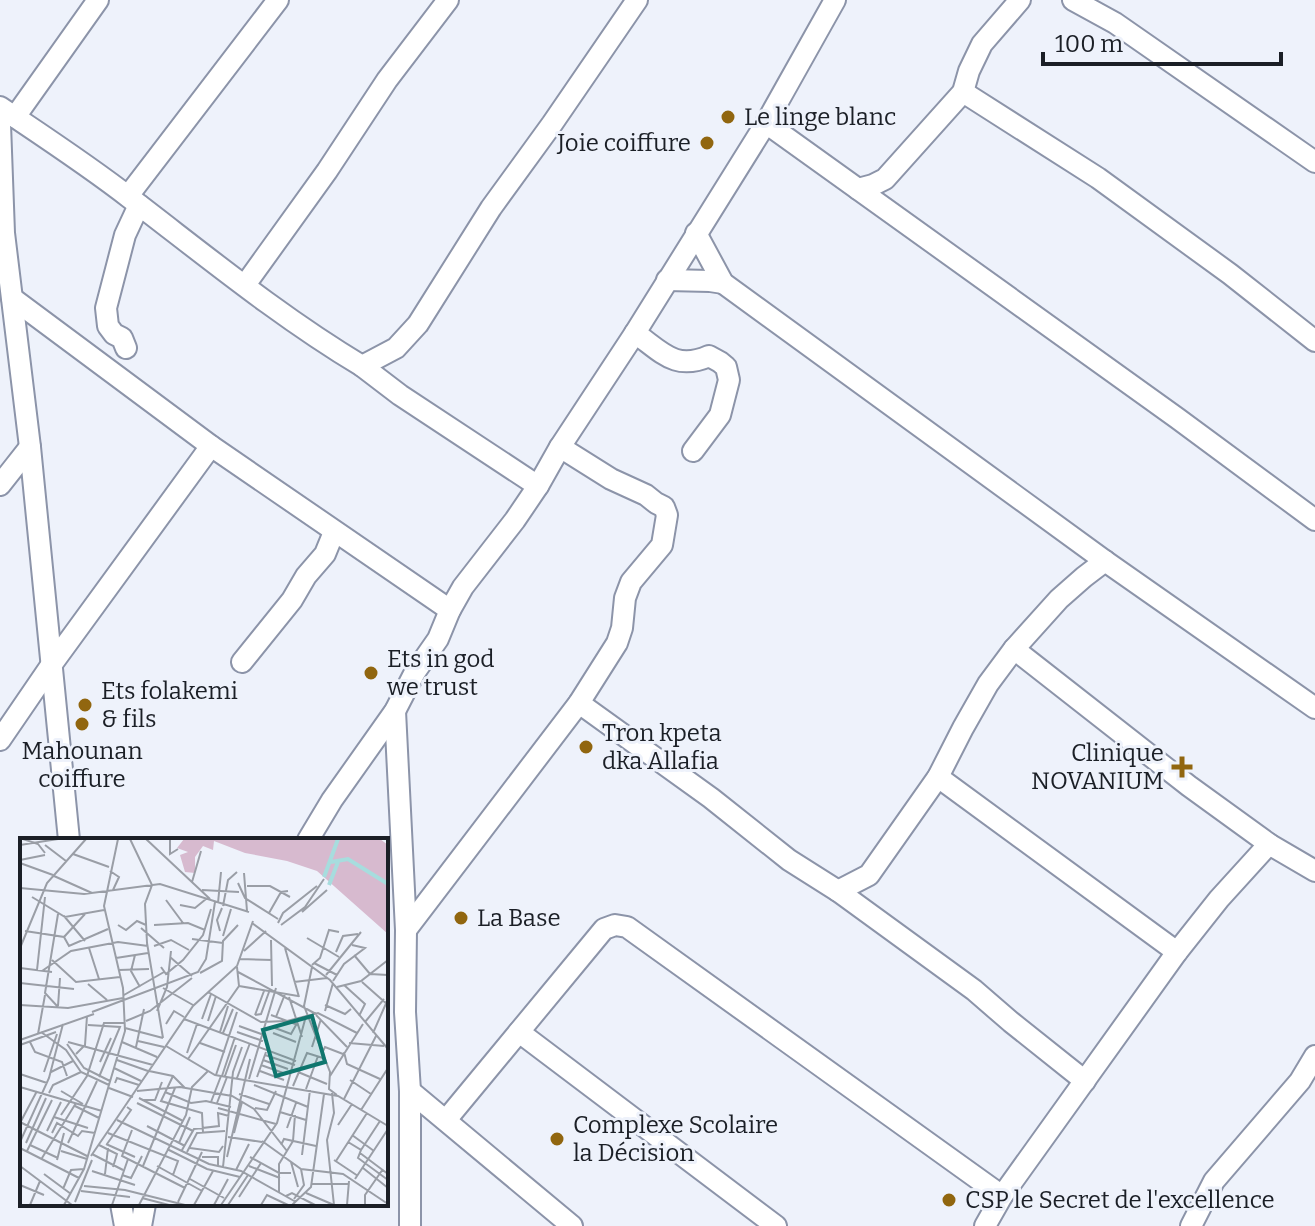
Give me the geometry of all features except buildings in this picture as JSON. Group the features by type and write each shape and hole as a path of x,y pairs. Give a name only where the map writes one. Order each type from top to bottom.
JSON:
{"street":[{"path":"69,838 30,447 2,235 5,116 98,0"},
{"path":"126,348 122,338 108,326 106,308 134,200 278,0"},
{"path":"245,285 327,171 387,80 448,0"},
{"path":"362,366 396,348 418,324 491,208 637,0"},
{"path":"858,189 885,179 963,92 982,44 1020,0"},
{"path":"1073,0 1115,23 1315,162"},
{"path":"309,838 395,711 415,672 438,639 463,587 515,520 635,333 766,123 834,1"},
{"path":"963,92 1098,178 1230,274 1315,341"},
{"path":"5,116 134,200 332,348 538,486"},
{"path":"766,123 1315,520"},
{"path":"696,233 723,283 1105,561 1315,708"},
{"path":"667,280 723,283"},
{"path":"12,298 211,446 450,610"},
{"path":"635,333 680,363 695,362 709,356 726,367 729,380 720,415 693,451"},
{"path":"0,740 211,446"},
{"path":"0,485 30,447"},
{"path":"406,930 579,703 617,643 631,582 662,545 667,515 664,507 560,447"},
{"path":"242,662 325,554 334,532"},
{"path":"864,910 869,875 938,777 988,684 1014,649 1059,599 1105,561"},
{"path":"1014,649 1189,786 1269,844 1315,871"},
{"path":"579,703 711,798 789,860 838,891 974,990 1085,1081"},
{"path":"395,711 406,930 410,1226"},
{"path":"938,777 1177,952"},
{"path":"985,1226 1002,1196 1177,952 1269,844"},
{"path":"388,875 404,888"},
{"path":"838,891 869,875"},
{"path":"446,1120 604,929 615,925 627,927 1002,1196"},
{"path":"519,1032 776,1226"},
{"path":"1191,1226 1214,1181 1307,1088 1315,1056"},
{"path":"410,1091 572,1226"},
{"path":"121,1206 125,1226"},
{"path":"141,1226 145,1206"}],"place":[{"name":"Le linge blanc","path":"728,117"},
{"name":"Joie coiffure","path":"707,143"},
{"name":"Ets in god we trust","path":"371,673"},
{"name":"Ets folakemi & fils","path":"85,705"},
{"name":"Mahounan coiffure","path":"82,724"},
{"name":"Tron kpeta dka Allafia","path":"586,747"},
{"name":"Clinique NOVANIUM","path":"1182,767"},
{"name":"La Base","path":"461,918"},
{"name":"Complexe Scolaire la Décision","path":"557,1139"},
{"name":"CSP le Secret de l'excellence","path":"949,1200"}]}
